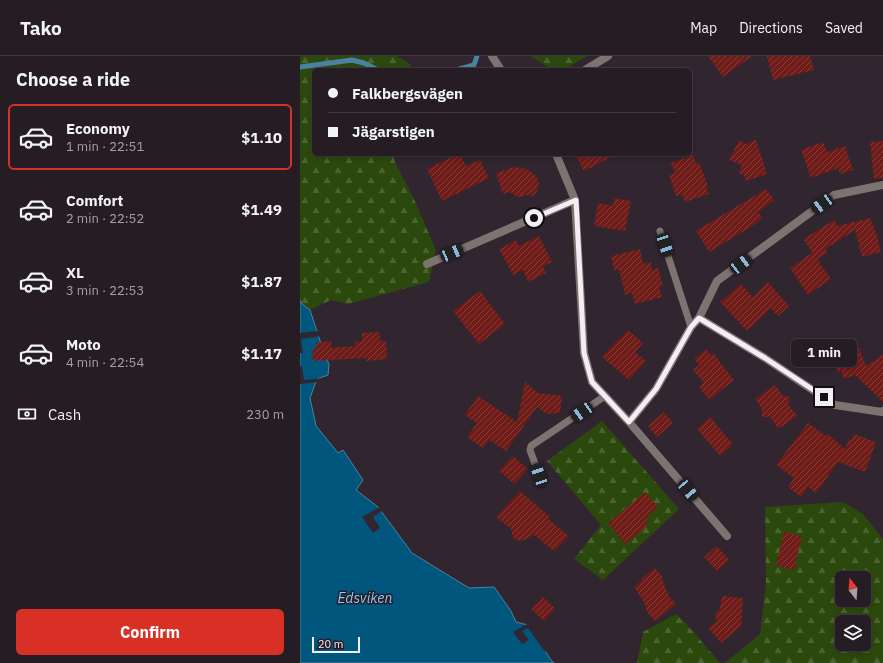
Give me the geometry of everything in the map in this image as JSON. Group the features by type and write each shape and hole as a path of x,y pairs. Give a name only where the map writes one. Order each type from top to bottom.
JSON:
{"street":[{"path":"492,56 500,68"},
{"path":"588,68 608,56"},
{"path":"557,156 576,200 584,353 592,382 629,422 727,536"},
{"path":"629,422 656,389 691,327 699,318 717,281 834,195 883,185"},
{"path":"427,264 576,200"},
{"path":"699,318 765,358 835,405 883,411"}],"lane":[{"path":"660,231 691,327"},
{"path":"539,475 530,450 531,446 605,396"}],"green space":[{"path":"300,56 397,56 410,64 411,68 312,68 312,156 394,156 436,250 429,282 348,304 331,300 310,310 302,304 300,300"},
{"path":"530,56 587,56 567,68 550,68"},
{"path":"602,421 679,509 603,580 574,559 601,525 547,461"},
{"path":"843,502 863,514 883,539 883,663 725,663 760,634 766,583 765,507"},
{"path":"676,614 684,621 720,663 637,663 643,632"}],"water":[{"name":"Edsviken","path":"300,300 302,304 310,310 329,364 328,375 317,379 310,398 316,426 338,453 343,450 363,480 356,490 378,507 412,553 469,588 494,587 511,611 516,622 528,625 554,663 300,663"}],"pier":[{"path":"319,331 321,336 301,339 303,353 300,353 300,333"},
{"path":"300,366 302,366 304,380 325,379 318,382 300,384"},
{"path":"380,507 382,511 373,517 380,528 373,533 362,517"},
{"path":"526,622 529,623 547,650 545,652 528,628 522,631 529,640 522,644 513,632 527,624"}],"building":[{"path":"708,56 752,56 723,77"},
{"path":"767,56 810,56 814,70 773,80"},
{"path":"739,140 746,144 756,140 767,174 746,181 744,175 738,173 742,165 729,160"},
{"path":"883,141 883,178 874,179 870,142"},
{"path":"823,142 827,152 845,146 853,170 840,174 838,168 811,178 801,150"},
{"path":"692,155 696,164 699,162 708,186 706,187 709,194 685,202 682,194 676,196 669,175 675,173 671,163"},
{"path":"454,156 461,156 466,166 480,160 489,178 442,201 427,169"},
{"path":"576,156 613,156 584,171"},
{"path":"514,167 527,169 536,176 539,184 538,189 532,196 527,195 517,197 510,192 503,194 496,173"},
{"path":"766,189 774,200 758,212 762,218 754,225 709,252 696,231"},
{"path":"614,198 631,201 625,231 594,226 598,203 613,206"},
{"path":"870,218 881,252 862,257 855,230 825,249 828,253 817,259 831,279 808,295 790,268 812,253 804,239 834,220 838,226"},
{"path":"539,236 552,262 543,266 546,273 528,282 523,270 513,275 499,249 516,240 519,246"},
{"path":"640,249 643,264 651,262 652,270 658,268 663,286 659,287 662,297 635,304 632,293 625,295 619,269 614,270 611,256"},
{"path":"768,282 789,306 778,316 771,308 747,331 720,302 741,284 753,297"},
{"path":"480,291 505,324 479,344 453,311"},
{"path":"628,330 643,343 635,352 646,361 629,380 602,357"},
{"path":"380,332 380,341 386,340 387,359 367,361 366,358 313,361 312,349 316,349 316,343 331,341 331,348 355,346 355,342 362,341 362,333"},
{"path":"856,339 866,366 883,355 883,402 855,375 844,379 841,371 838,373 833,360 836,358 834,352 847,342"},
{"path":"706,349 711,355 713,353 734,380 709,400 699,387 704,383 693,370 699,365 694,359"},
{"path":"525,382 538,393 562,396 560,413 547,414 537,407 506,451 489,440 483,448 467,437 477,423 465,415 478,396 517,422"},
{"path":"775,385 783,396 790,397 788,404 797,416 778,429 770,417 762,417 762,409 755,399"},
{"path":"664,412 673,423 657,437 648,426"},
{"path":"710,417 733,444 720,456 697,429"},
{"path":"808,423 826,436 828,434 845,449 849,439 852,440 854,434 876,442 865,472 838,462 816,493 808,487 801,497 788,487 794,478 776,465"},
{"path":"513,456 528,469 514,484 499,471"},
{"path":"520,491 550,517 548,519 569,536 554,551 534,535 520,541 513,538 511,529 496,517"},
{"path":"645,492 658,507 647,517 647,526 625,544 608,523"},
{"path":"784,532 802,536 794,570 776,566"},
{"path":"717,546 729,560 717,571 704,557"},
{"path":"655,568 663,578 662,579 669,596 676,604 655,621 647,612 644,602 634,587 642,580 641,579"},
{"path":"722,596 743,598 741,626 721,643 708,628 717,621 715,615 720,609"},
{"path":"543,597 555,608 544,621 531,609"}],"waterway":[{"path":"463,68 474,65 477,56"},
{"path":"300,67 352,60 364,63 374,68"}],"route":[{"path":"534,218 576,200 584,353 592,382 629,422 656,389 691,327 699,318 765,358 824,397"}]}
